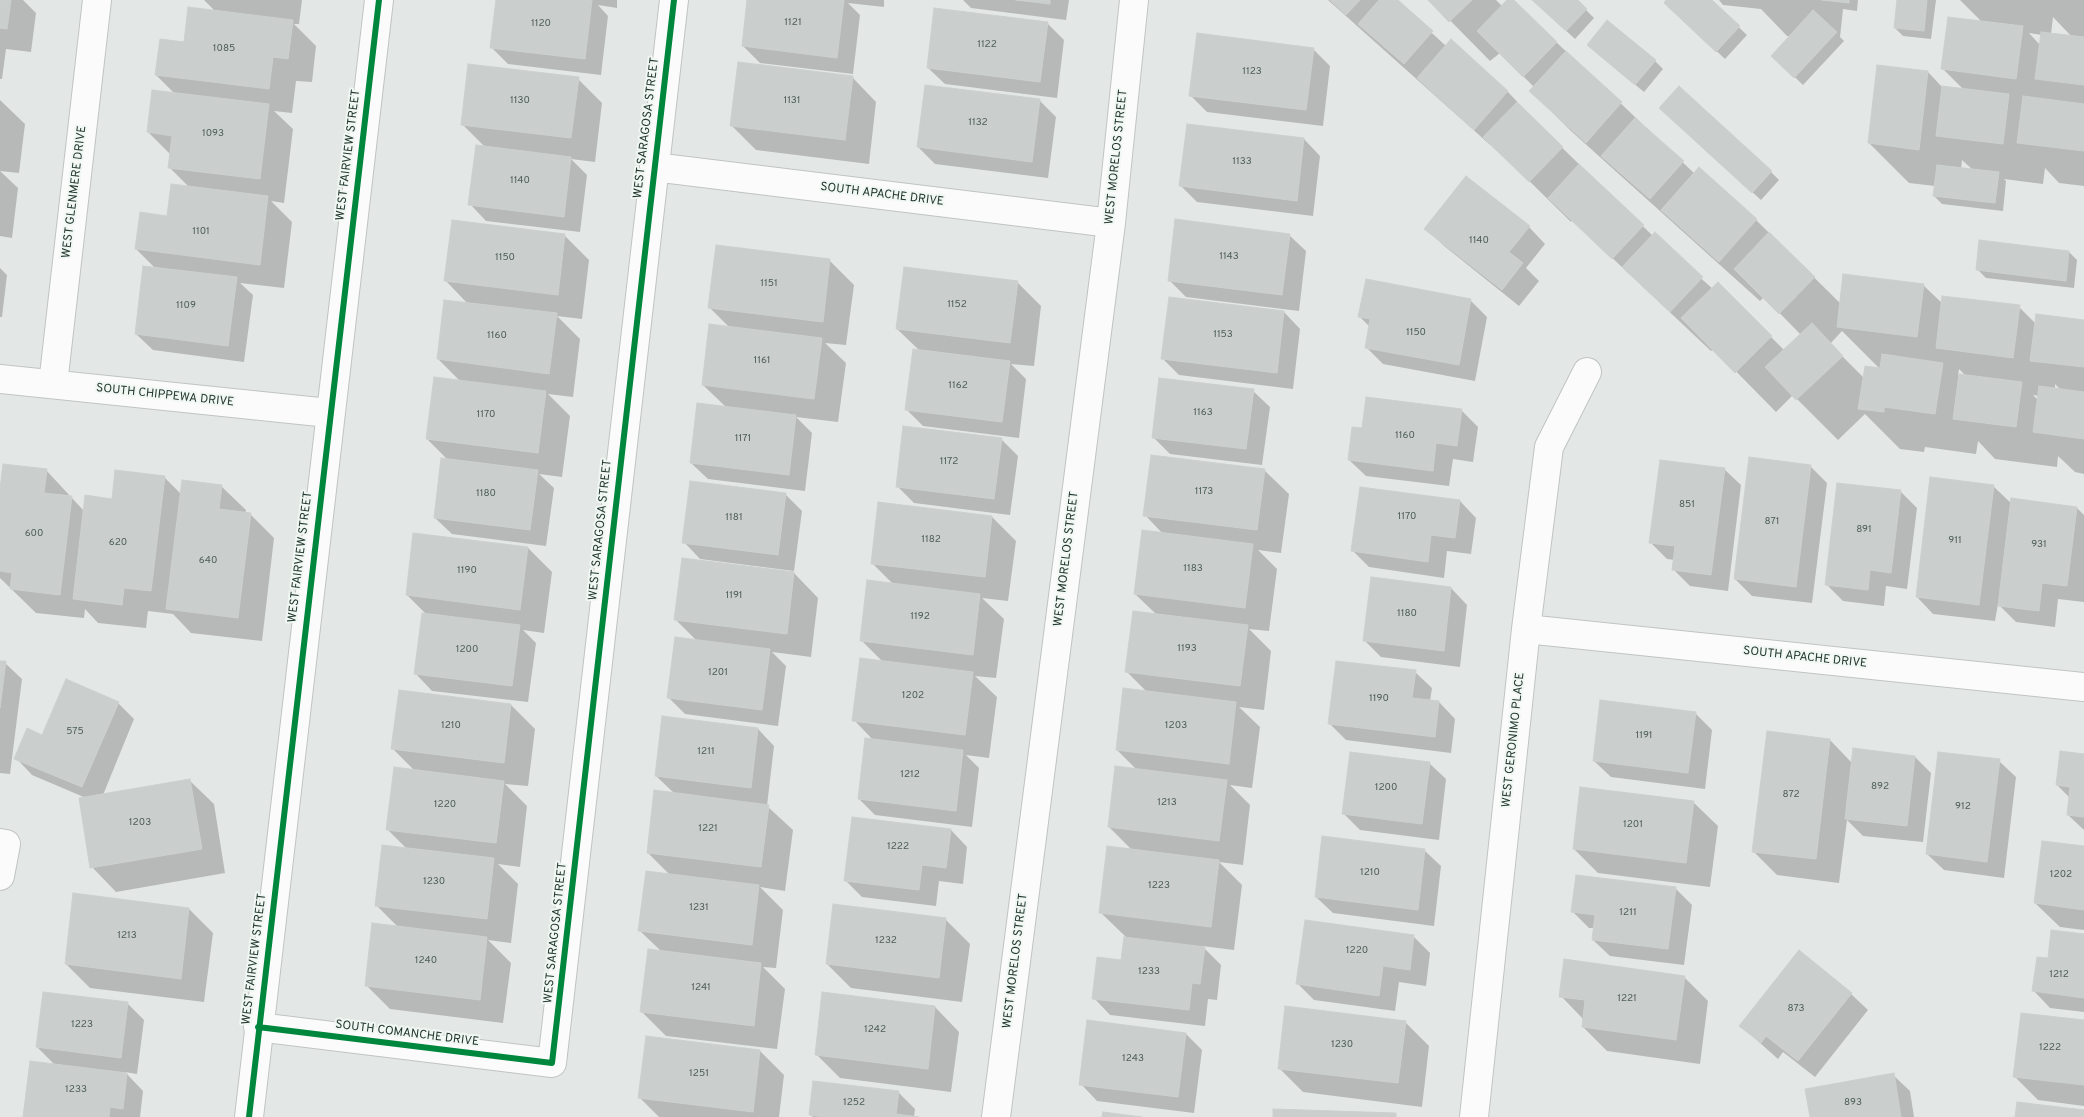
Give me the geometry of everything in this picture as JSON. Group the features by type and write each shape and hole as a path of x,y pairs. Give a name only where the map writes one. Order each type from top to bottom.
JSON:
{"street":[{"name":"WEST GLENMERE DRIVE","path":"53,384 97,0"},
{"name":"WEST FAIRVIEW STREET","path":"249,1117 379,0"},
{"name":"WEST SARAGOSA STREET","path":"552,1063 674,0"},
{"name":"WEST MORELOS STREET","path":"996,1117 1111,223 1134,0"},
{"name":"SOUTH APACHE DRIVE","path":"654,167 1111,223"},
{"name":"WEST GERONIMO PLACE","path":"1474,1117 1526,629 1549,447 1587,372"},
{"name":"SOUTH CHIPPEWA DRIVE","path":"0,378 330,413"},
{"name":"SOUTH APACHE DRIVE","path":"1526,629 2084,687"},
{"path":"0,876 3,844"},
{"name":"SOUTH COMANCHE DRIVE","path":"258,1027 552,1063"}],"building":[{"path":"0,0 11,0 7,29 0,28"},
{"path":"496,0 592,0 585,59 490,48"},
{"path":"747,0 844,0 837,58 742,46"},
{"path":"1016,0 1050,0 1050,4"},
{"path":"1330,0 1360,0 1346,15"},
{"path":"1379,0 1398,0 1433,31 1404,64 1358,24"},
{"path":"1428,0 1472,0 1449,22"},
{"path":"1507,0 1514,0 1557,42 1523,77 1477,31"},
{"path":"1532,0 1578,0 1587,9 1566,31"},
{"path":"1666,0 1712,0 1740,26 1716,52 1664,3"},
{"path":"1822,0 1849,0 1849,3"},
{"path":"1897,0 1927,0 1924,31 1894,28"},
{"path":"188,7 293,20 288,59 273,57 269,89 155,75 160,39 184,42"},
{"path":"934,8 1048,22 1040,82 927,68"},
{"path":"1813,10 1837,32 1794,78 1771,56"},
{"path":"1948,17 2023,26 2016,79 1941,69"},
{"path":"1607,20 1656,60 1635,85 1587,45"},
{"path":"2041,32 2084,37 2084,85 2035,79"},
{"path":"1197,33 1314,48 1306,110 1189,96"},
{"path":"1451,39 1508,91 1474,130 1417,78"},
{"path":"1566,51 1622,102 1586,143 1529,91"},
{"path":"738,62 853,76 845,140 730,126"},
{"path":"468,64 579,77 571,138 461,125"},
{"path":"1877,65 1928,71 1919,150 1868,143"},
{"path":"925,85 1040,99 1032,162 917,147"},
{"path":"1679,86 1772,171 1752,193 1659,108"},
{"path":"1942,86 2009,94 2003,144 1936,136"},
{"path":"152,90 269,104 260,179 168,168 172,136 147,132"},
{"path":"2023,96 2084,104 2084,151 2017,143"},
{"path":"1517,102 1563,147 1529,182 1483,137"},
{"path":"1635,118 1684,161 1650,199 1601,156"},
{"path":"1187,124 1304,138 1297,201 1179,186"},
{"path":"476,145 571,157 564,217 468,205"},
{"path":"1579,164 1644,225 1612,259 1548,198"},
{"path":"1937,165 1999,172 1995,203 1933,196"},
{"path":"1699,167 1757,219 1719,262 1661,210"},
{"path":"1466,176 1530,226 1509,252 1523,263 1502,290 1424,229"},
{"path":"171,184 268,196 260,265 135,249 140,212 167,216"},
{"path":"1175,219 1290,234 1282,295 1168,281"},
{"path":"452,220 565,234 558,295 444,281"},
{"path":"1655,232 1703,277 1670,312 1622,267"},
{"path":"1769,232 1815,277 1779,314 1734,269"},
{"path":"1979,240 2069,251 2066,281 1976,270"},
{"path":"716,245 830,259 823,322 708,308"},
{"path":"143,266 237,277 228,346 135,334"},
{"path":"904,267 1018,281 1010,343 896,329"},
{"path":"1843,274 1924,284 1917,337 1837,327"},
{"path":"1366,279 1471,299 1459,365 1365,348 1370,319 1358,317"},
{"path":"1718,282 1772,336 1735,373 1681,318"},
{"path":"1942,296 2020,305 2013,358 1936,348"},
{"path":"1169,297 1284,311 1277,373 1161,359"},
{"path":"444,300 557,313 549,374 437,359"},
{"path":"2036,314 2084,320 2084,367 2030,361"},
{"path":"1812,323 1843,356 1796,400 1765,367"},
{"path":"709,324 822,338 814,399 702,385"},
{"path":"913,349 1010,361 1002,422 905,410"},
{"path":"1882,354 1943,363 1935,414 1884,407 1884,412 1858,409 1865,366 1880,368"},
{"path":"1959,374 2022,382 2016,427 1953,419"},
{"path":"434,377 546,391 538,453 426,439"},
{"path":"1159,378 1254,389 1246,449 1152,438"},
{"path":"2039,386 2084,392 2084,439 2033,432"},
{"path":"1366,397 1462,409 1457,446 1436,443 1433,471 1348,460 1352,427 1362,428"},
{"path":"697,403 796,415 789,475 690,463"},
{"path":"903,426 1002,438 994,499 896,487"},
{"path":"1151,455 1265,469 1257,530 1143,516"},
{"path":"1749,457 1811,465 1796,587 1734,579"},
{"path":"441,458 538,470 530,530 434,518"},
{"path":"1660,460 1725,468 1711,575 1672,570 1675,546 1649,543"},
{"path":"3,464 47,469 44,493 72,496 60,595 10,589 12,573 0,571 0,489"},
{"path":"115,470 165,476 151,591 124,588 122,605 73,599 85,495 112,499"},
{"path":"1930,477 1994,485 1979,605 1916,597"},
{"path":"182,480 222,485 219,509 251,513 238,618 166,609"},
{"path":"690,481 786,493 778,555 682,543"},
{"path":"1837,483 1901,490 1891,573 1870,570 1868,590 1825,585"},
{"path":"1360,487 1460,500 1455,538 1431,535 1428,562 1351,551"},
{"path":"2011,498 2077,507 2067,586 2042,583 2039,611 1998,606"},
{"path":"878,502 992,516 985,577 871,564"},
{"path":"1142,530 1253,544 1245,608 1134,594"},
{"path":"413,533 528,547 520,610 406,595"},
{"path":"682,558 794,572 787,634 674,620"},
{"path":"1371,577 1451,587 1444,651 1363,641"},
{"path":"867,580 980,594 973,655 860,641"},
{"path":"1133,611 1248,625 1240,686 1125,672"},
{"path":"422,613 520,625 512,686 414,674"},
{"path":"675,637 770,649 762,710 667,698"},
{"path":"860,658 973,672 965,735 852,721"},
{"path":"0,661 6,661 0,708"},
{"path":"1336,661 1416,670 1412,698 1439,701 1435,737 1328,724"},
{"path":"66,679 119,702 82,787 14,759 27,728 42,735"},
{"path":"1123,688 1236,702 1229,764 1116,750"},
{"path":"399,690 511,704 504,763 391,749"},
{"path":"1600,700 1696,712 1688,773 1593,761"},
{"path":"662,716 758,728 751,788 655,776"},
{"path":"1767,731 1830,739 1816,859 1752,852"},
{"path":"865,738 963,750 956,811 858,799"},
{"path":"1853,748 1915,756 1907,826 1845,819"},
{"path":"2060,751 2084,754 2084,817 2067,815 2070,787 2056,785"},
{"path":"1350,752 1430,762 1422,824 1342,814"},
{"path":"1938,752 2000,759 1987,862 1926,854"},
{"path":"1115,766 1227,780 1219,841 1108,827"},
{"path":"394,767 504,781 496,843 386,830"},
{"path":"190,779 202,849 90,868 79,798"},
{"path":"1580,787 1694,801 1686,863 1573,849"},
{"path":"654,790 769,805 761,867 647,853"},
{"path":"852,817 951,829 946,868 922,865 919,890 844,881"},
{"path":"1322,836 1425,849 1418,910 1315,897"},
{"path":"2042,841 2084,846 2084,910 2034,903"},
{"path":"382,845 494,858 487,919 375,906"},
{"path":"1107,846 1219,860 1211,927 1099,913"},
{"path":"646,871 759,885 752,945 638,931"},
{"path":"1576,875 1676,887 1668,949 1592,940 1595,915 1571,912"},
{"path":"73,893 189,908 181,979 65,964"},
{"path":"833,904 946,918 939,978 826,964"},
{"path":"1305,920 1414,935 1410,970 1383,966 1379,996 1296,984"},
{"path":"372,923 487,937 480,1000 365,986"},
{"path":"2051,930 2084,934 2084,998 2032,991 2037,957 2048,958"},
{"path":"1124,937 1205,947 1200,984 1192,983 1189,1010 1092,999 1097,957 1121,960"},
{"path":"648,949 761,963 754,1026 640,1012"},
{"path":"1799,950 1852,993 1798,1061 1766,1036 1761,1043 1739,1026"},
{"path":"1564,959 1685,976 1676,1040 1582,1027 1585,1000 1559,997"},
{"path":"43,992 128,1002 121,1058 36,1047"},
{"path":"822,992 935,1006 928,1069 815,1055"},
{"path":"1285,1006 1406,1021 1398,1083 1278,1069"},
{"path":"2021,1013 2084,1020 2084,1085 2013,1077"},
{"path":"1087,1020 1186,1033 1178,1097 1079,1085"},
{"path":"646,1036 760,1050 753,1112 638,1098"},
{"path":"30,1061 127,1073 123,1109 110,1107 109,1117 23,1117"},
{"path":"1894,1073 1901,1117 1810,1117 1805,1089"},
{"path":"813,1081 899,1091 896,1114 919,1117 824,1117 809,1115"},
{"path":"2017,1102 2084,1110 2084,1117 2015,1117"},
{"path":"1273,1109 1396,1113 1396,1117 1273,1117"},
{"path":"1103,1112 1142,1117 1102,1117"}],"cycle path":[{"path":"249,1117 379,0"},
{"path":"258,1027 552,1063 674,0"}]}
